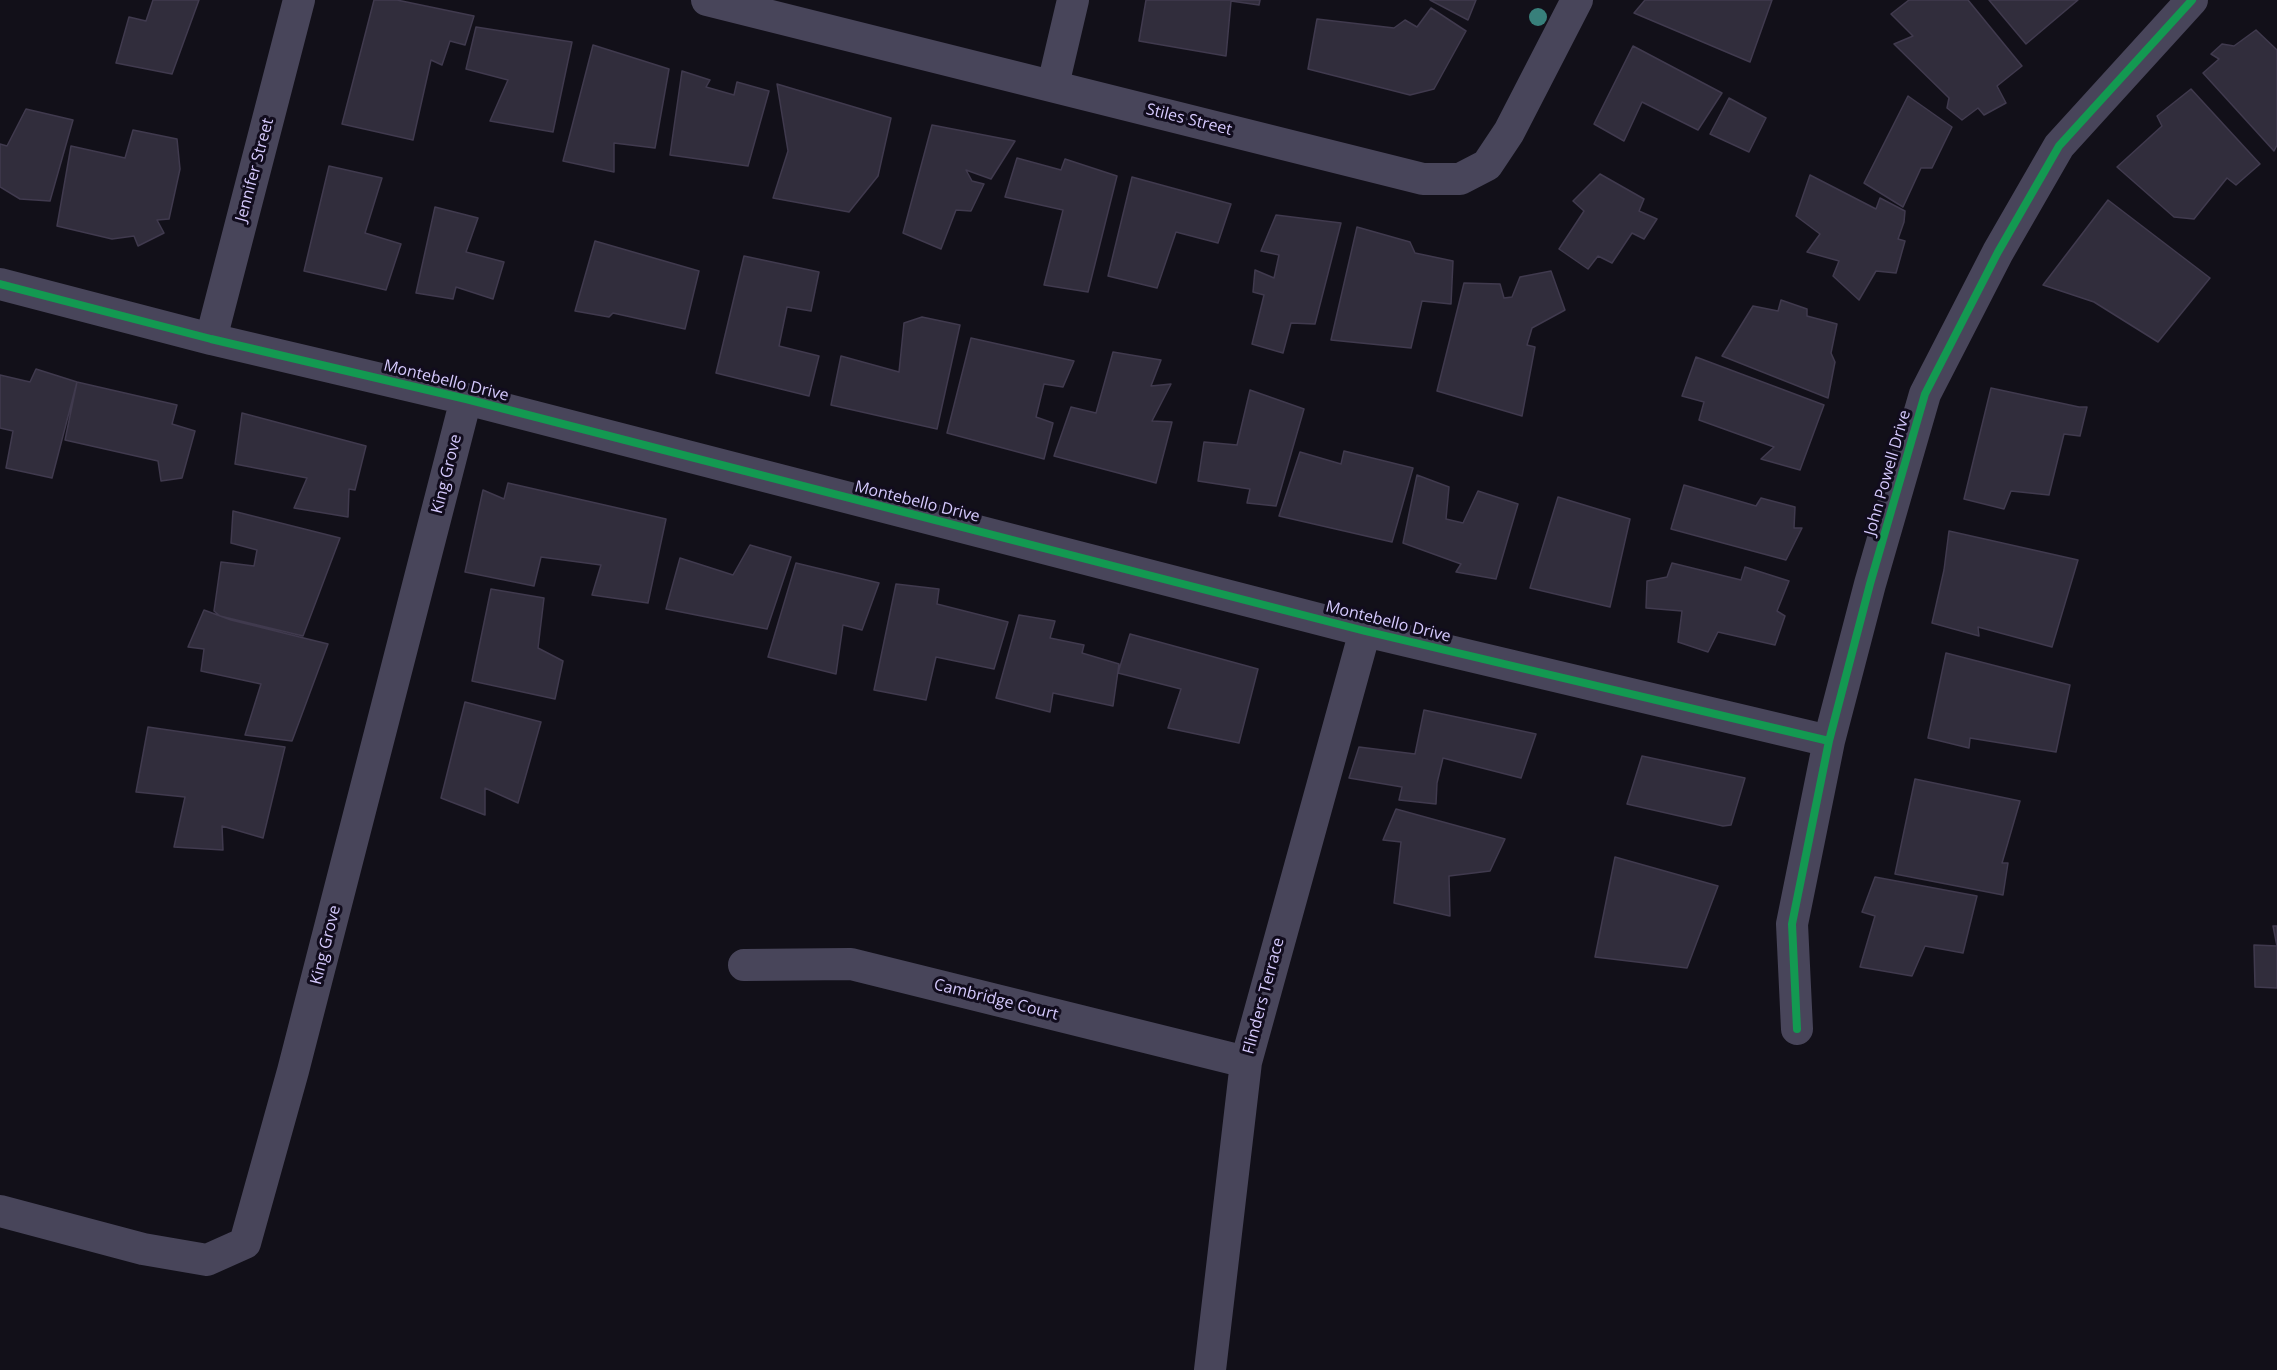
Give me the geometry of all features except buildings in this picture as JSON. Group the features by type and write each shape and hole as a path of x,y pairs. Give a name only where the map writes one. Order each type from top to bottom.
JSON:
{"street":[{"name":"Jennifer Street","path":"211,339 299,0"},
{"name":"Stiles Street","path":"707,0 1423,179 1460,179 1487,165 1509,132 1577,0"},
{"path":"1053,85 1073,0"},
{"name":"John Powell Drive","path":"1797,1029 1792,924 1829,741 1870,584 1925,394 1998,252 2059,146 2192,0"},
{"name":"Montebello Drive","path":"0,284 211,339 466,399 1365,631 1829,741"},
{"name":"King Grove","path":"0,1211 143,1249 207,1260 245,1243 293,1071 466,399"},
{"name":"Flinders Terrace","path":"1210,1370 1246,1062 1365,631"},
{"name":"Cambridge Court","path":"744,965 851,964 1246,1062"}],"cycle path":[{"path":"1797,1029 1792,924 1829,741 1870,584 1925,394 1998,252 2059,146 2192,0"},
{"path":"0,284 211,339 466,399 1365,631 1829,741"}]}
